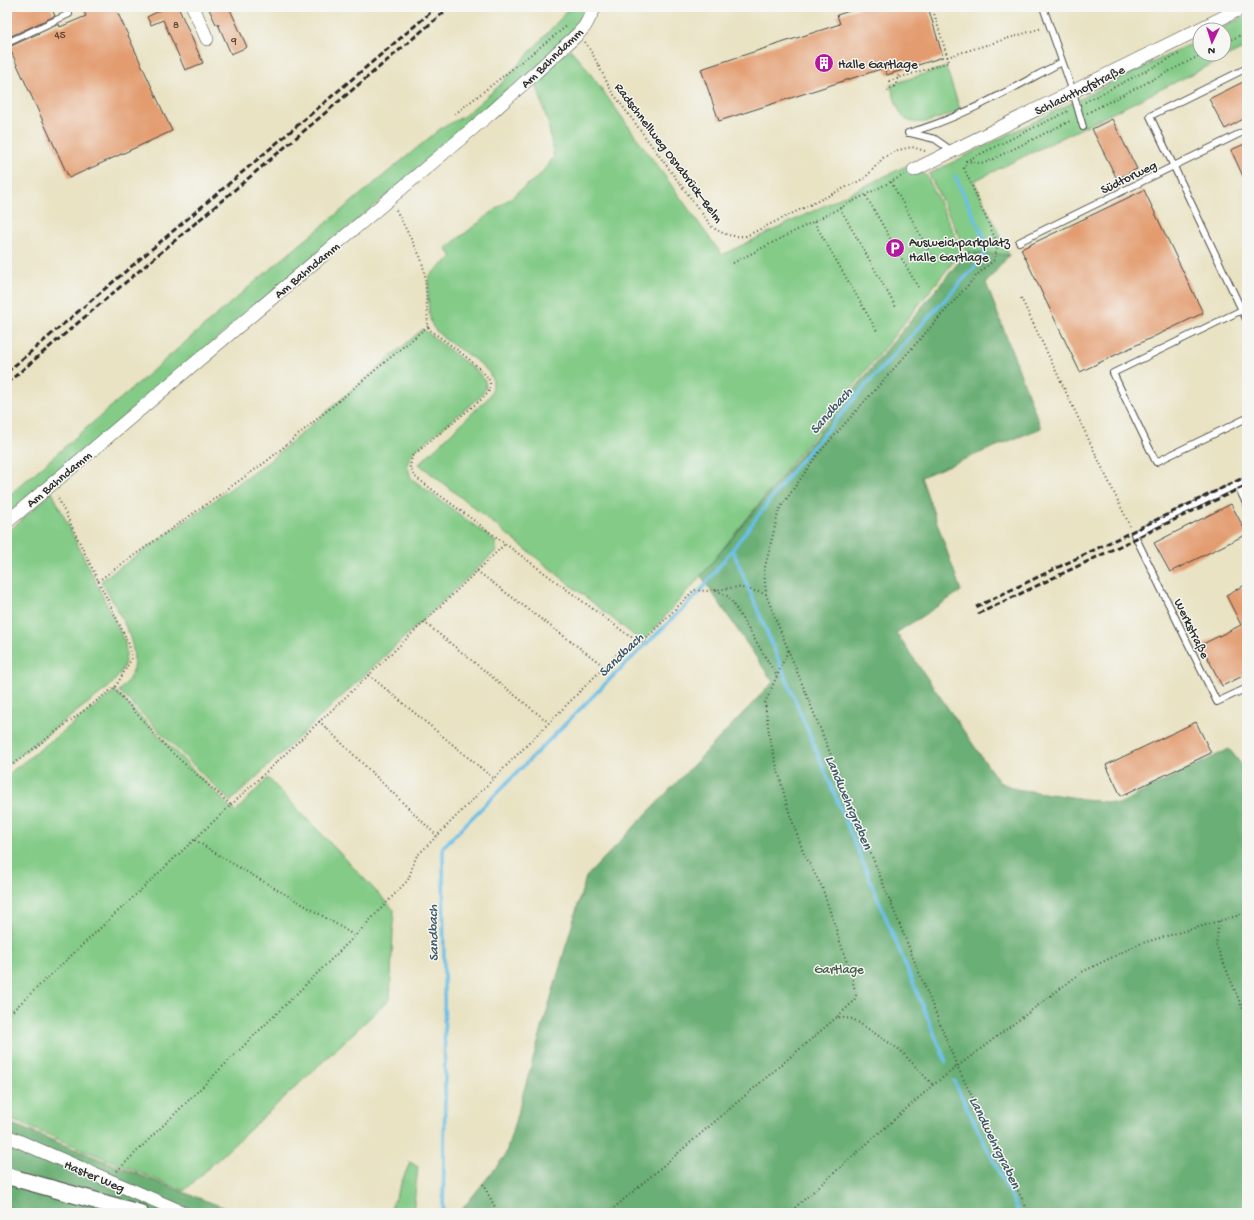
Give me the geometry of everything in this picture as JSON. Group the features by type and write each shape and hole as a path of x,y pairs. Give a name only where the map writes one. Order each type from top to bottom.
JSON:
{"street":[{"path":"193,7 207,39"},
{"name":"Am Bahndamm","path":"7,522 491,113 574,29 585,26 595,7"},
{"name":"Schlachthofstraße","path":"914,170 1244,7"},
{"name":"Haster Weg","path":"7,1136 184,1213"},
{"name":"Haster Weg","path":"7,1176 140,1213"}],"lane":[{"path":"7,43 69,14 66,7"},
{"path":"1043,7 1073,92 1083,127"},
{"path":"948,154 935,139 908,133 935,126 962,115 1062,62"},
{"path":"1247,68 1150,116 1247,321"},
{"name":"Südtorweg","path":"1019,242 1247,130"},
{"path":"1242,310 1113,373 1156,462 1247,418"},
{"path":"1134,534 1247,480"},
{"path":"1237,485 1247,505"},
{"name":"Werkstraße","path":"1134,534 1218,702 1247,688"}],"path":[{"path":"889,81 949,62 932,7"},
{"path":"948,57 1049,26"},
{"path":"455,114 574,29"},
{"name":"Radschnellweg Osnabrück–Belm","path":"574,29 591,50 612,92 712,227 723,234 746,236 865,178 883,158 898,150 912,148 948,154 966,161 964,168 998,245 994,260 977,275 817,456 779,510 764,571 766,594"},
{"path":"1232,40 1247,32"},
{"path":"887,91 893,88 897,83 898,72"},
{"path":"733,263 914,170"},
{"path":"892,182 936,263"},
{"path":"866,196 918,287"},
{"path":"389,198 421,258 425,274 428,326 430,330 478,367 487,376 490,383 488,393 482,399 412,456 410,467 414,476 628,635 642,643"},
{"path":"840,208 897,309"},
{"path":"814,222 877,331"},
{"path":"1021,298 1134,534"},
{"path":"98,581 267,461 428,326"},
{"path":"7,769 114,688 124,675 132,658 129,644 73,526 50,485"},
{"path":"7,1016 196,840 505,544"},
{"path":"477,571 605,667"},
{"path":"107,1180 355,936 408,880 416,856 618,653 642,643 694,590 706,591 739,587 766,594 957,1066 1029,1213"},
{"path":"716,590 730,597 777,676"},
{"path":"424,622 548,722"},
{"path":"608,1213 849,1007 854,1001 856,995 852,978 822,887 804,854 788,810 770,740 765,704 788,650"},
{"path":"369,675 493,778"},
{"path":"114,688 168,750 231,805"},
{"path":"319,721 437,836"},
{"path":"196,840 233,865 316,911 355,936"},
{"path":"789,1213 933,1085 1082,972 1139,944 1247,913"},
{"path":"1219,921 1216,945 1247,1019"},
{"path":"837,1017 853,1019 900,1050 933,1085"},
{"path":"483,1184 498,1213"}],"green space":[{"path":"571,7 590,7 582,22 543,63 7,516 7,497 257,280 440,129 464,116 499,86"},
{"path":"1247,15 1247,47 1232,54 1232,23"},
{"path":"1192,43 1192,62 1216,62 974,181 1009,255 967,252 929,174"},
{"path":"570,49 584,65 722,255 906,166 927,176 962,251 701,576 642,642 419,464 489,397 493,385 491,377 486,369 446,340 432,325 430,320 428,294 429,276 452,257 446,248 540,175 554,157 548,123 535,80"},
{"path":"946,67 960,109 957,112 928,122 912,122 906,119 899,111 890,85"},
{"name":"Gartlage","path":"967,252 1009,255 986,283 1041,428 921,477 961,591 896,633 999,782 1016,789 1119,804 1229,749 1247,771 1247,1213 459,1213 505,1156 586,877 773,682 701,576"},
{"path":"423,329 479,373 485,381 486,388 480,397 412,453 407,465 411,478 495,541 497,550 230,802 119,691 129,679 133,667 134,655 127,629 101,581 268,462"},
{"path":"52,492 125,642 126,656 121,672 109,687 7,765 7,533"},
{"path":"115,691 235,812 268,778 394,910 390,999 184,1191 7,1118 7,775"},
{"path":"7,1122 239,1213 23,1213 7,1208"},
{"path":"410,1162 418,1167 413,1213 389,1213"}],"building":[{"path":"7,7 51,7 55,16 7,38"},
{"path":"82,7 115,7 172,131 69,178 9,47 59,24 60,27 86,16"},
{"path":"167,7 178,7 203,63 185,70 163,20 151,25 147,17"},
{"path":"208,7 229,7 247,47 231,54 218,24 216,24"},
{"name":"Halle Gartlage","path":"862,7 928,7 943,57 887,75 884,68 719,121 701,69 840,24 837,15"},
{"path":"1247,80 1247,117 1225,129 1209,99"},
{"path":"1112,119 1137,169 1117,179 1092,129"},
{"path":"1247,143 1247,185 1231,150"},
{"path":"1144,190 1203,313 1080,372 1021,249"},
{"path":"1231,504 1247,534 1170,572 1154,543"},
{"path":"1247,584 1247,674 1222,686 1201,645 1241,625 1226,595"},
{"path":"1196,722 1211,753 1121,796 1106,765"}],"waterway":[{"name":"Sandbach","path":"443,1213 445,1093 443,847 609,680 698,594 797,465 869,382 974,268 984,255 984,238 955,176"},
{"name":"Landwehrgraben","path":"733,551 946,1062"},
{"name":"Landwehrgraben","path":"954,1081 1019,1213"}],"railway":[{"path":"7,372 437,7"},
{"path":"7,383 450,7"},
{"path":"976,607 1247,476"},
{"path":"978,614 1247,485"}],"place":[{"name":"Halle Gartlage","path":"824,63"},
{"name":"Ausweichparkplatz Halle Gartlage","path":"895,248"}]}
